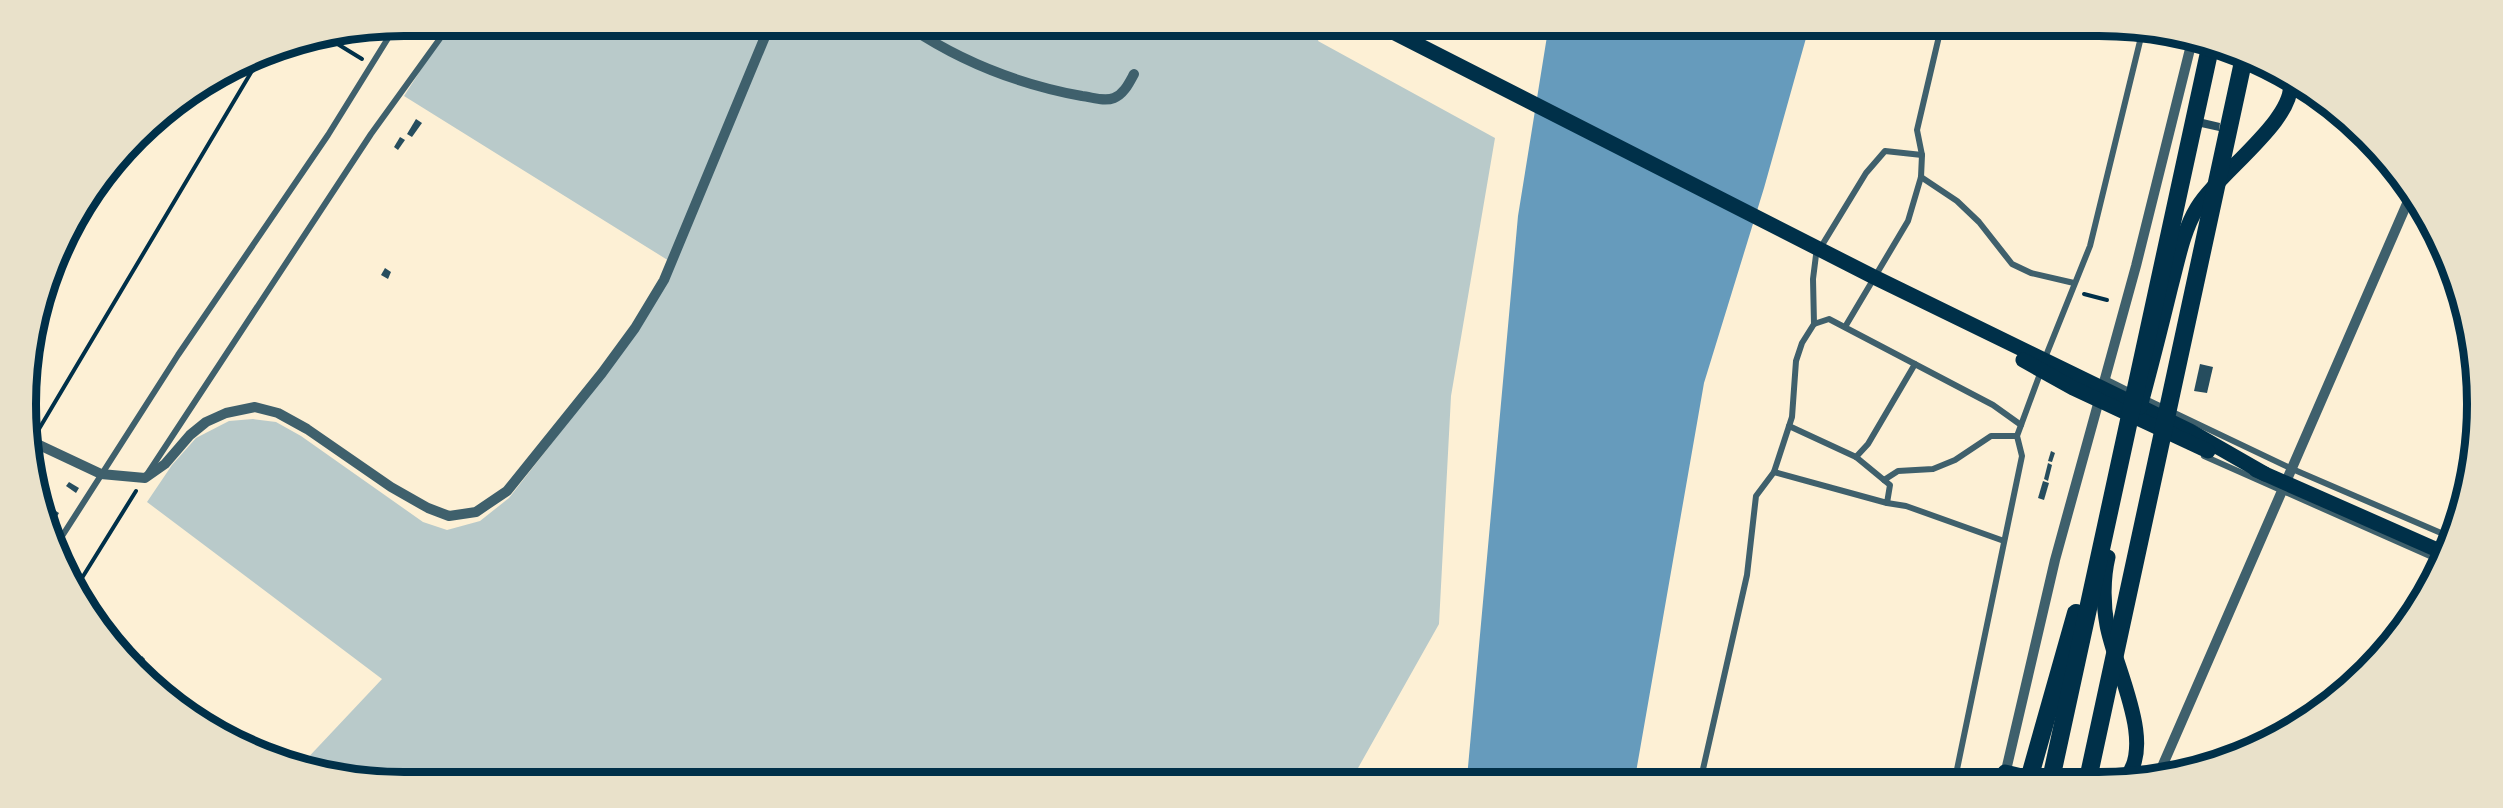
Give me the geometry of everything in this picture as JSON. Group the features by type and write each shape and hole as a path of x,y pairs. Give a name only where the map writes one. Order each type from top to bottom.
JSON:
{"highway":[{"path":"2053,772 2209,54"},
{"path":"2089,772 2242,65"},
{"path":"2031,772 2121,459"},
{"path":"2102,772 2135,558"}],"main road":[{"path":"1401,36 1874,277 2073,388 2138,413 2187,442 2437,550"},
{"path":"2131,770 2137,761 2138,738 2106,624 2104,572 2138,413 2184,237 2197,207 2222,176 2265,134 2286,108 2291,90"}],"street":[{"path":"145,478 371,134 442,36"},
{"path":"38,445 101,474 145,478 165,464 190,435 206,422 226,413 255,407 278,413 307,429 391,487 428,508 449,516 476,512 507,491 602,373 635,328 664,280 765,36"},
{"path":"924,36 981,65 1059,92 1106,100 1114,98 1126,87 1134,74"},
{"path":"1845,327 1908,221 1921,177 1922,155 1917,130 1939,36"},
{"path":"61,537 101,474 328,135 388,37"},
{"path":"1956,772 2022,456 2017,436 2090,246 2141,38"},
{"path":"2006,772 2055,560 2105,379 2190,48"},
{"path":"1702,772 1747,575 1756,496 1774,472 1789,426 1796,361 1802,344 1814,324 1813,279 1816,255 1866,173 1885,151 1922,155"},
{"path":"1921,177 1957,201 1979,222 2012,264 2031,273 2074,284"},
{"path":"2162,766 2407,203"},
{"path":"1814,324 1829,319 1993,405 2021,425"},
{"path":"1856,457 1868,444 1915,364"},
{"path":"2105,379 2193,424 2443,534"},
{"path":"2097,406 2433,557"},
{"path":"1789,426 1856,457 1890,485 1887,503"},
{"path":"1884,480 1898,471 1933,469 1955,460 1991,436 2017,436"},
{"path":"1774,472 1887,503 1906,506 2004,541"}],"path":[{"path":"335,42 370,64"},
{"path":"37,431 253,68"},
{"path":"2072,291 2107,300"},
{"path":"81,580 145,478"}],"shaded area":[{"path":"443,36 1320,36 1318,41 1495,138 1451,396 1439,624 1356,772 404,772 356,769 307,758 382,679 147,502 172,465 196,438 229,421 253,419 276,422 301,436 423,522 447,530 480,521 509,498 605,375 674,264 404,96"}],"water":[{"path":"1547,36 1807,36 1764,188 1704,383 1636,772 1468,772 1518,216"}],"building":[{"path":"416,119 422,123 412,137 407,134"},
{"path":"2203,119 2220,123 2219,131 2201,127"},
{"path":"400,137 405,140 398,150 394,147"},
{"path":"385,268 391,272 388,279 381,275"},
{"path":"2200,364 2213,367 2207,393 2194,391"},
{"path":"2051,451 2055,453 2052,462 2048,461"},
{"path":"2048,463 2052,465 2048,481 2044,479"},
{"path":"2043,481 2049,483 2044,500 2038,498"},
{"path":"69,482 79,488 76,493 66,486"},
{"path":"52,509 59,513 55,520"}]}
